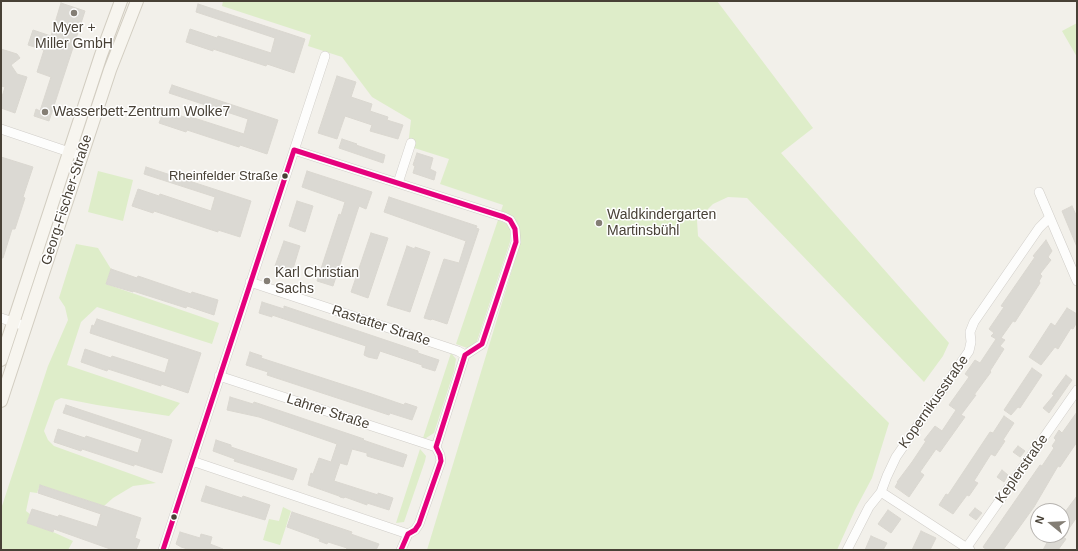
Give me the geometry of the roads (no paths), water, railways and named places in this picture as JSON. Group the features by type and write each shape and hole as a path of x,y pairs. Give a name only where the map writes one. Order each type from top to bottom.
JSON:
{"main road":[{"name":"Georg-Fischer-Straße","path":"1,401 76,154 102,55 121,1"},
{"name":"Georg-Fischer-Straße","path":"1,360 76,154 137,1"}],"street":[{"path":"163,550 325,56"},
{"path":"1,129 76,154"},
{"path":"398,183 411,143"},
{"path":"294,150 504,217 510,220 515,229 516,242 482,344 465,355 436,447 440,455 440,462 419,524 415,530 408,534 400,550"},
{"path":"1039,192 1077,282"},
{"name":"Kopernikusstraße","path":"847,550 869,507 881,492 896,457 969,351 971,342 970,332 974,322 1039,228 1049,218"},
{"name":"Rastatter Straße","path":"250,282 458,350 465,355"},
{"path":"1,318 25,326"},
{"name":"Lahrer Straße","path":"219,376 436,447"},
{"name":"Keplerstraße","path":"968,549 1077,390"},
{"path":"192,461 408,534"},
{"path":"881,492 968,549"}],"place":[{"name":"Myer + Miller GmbH","path":"74,13"},
{"name":"Wasserbett-Zentrum Wolke7","path":"45,112"},
{"name":"Rheinfelder Straße","path":"285,176"},
{"name":"Waldkindergarten Martinsbühl","path":"599,223"},
{"name":"Karl Christian Sachs","path":"267,281"}]}
